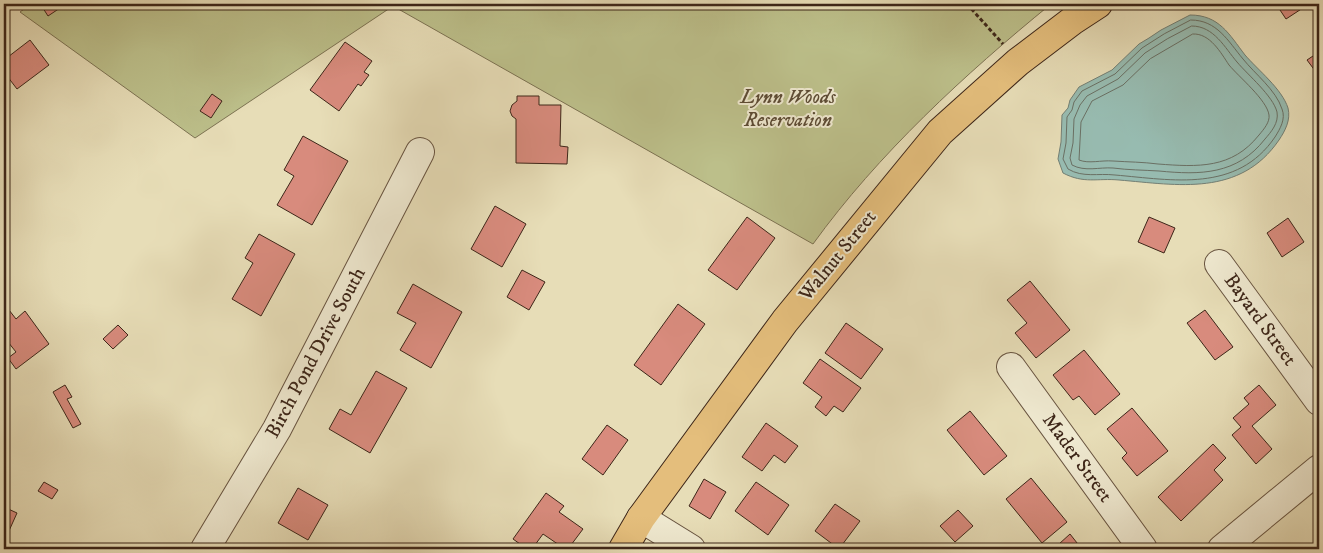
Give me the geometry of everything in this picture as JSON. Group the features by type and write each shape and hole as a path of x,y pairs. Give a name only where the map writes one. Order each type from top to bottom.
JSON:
{"main road":[{"name":"Walnut Street","path":"623,549 641,518 785,321 940,132 1018,62 1098,4"}],"street":[{"name":"Birch Pond Drive South","path":"205,549 277,430 420,152"},
{"name":"Bayard Street","path":"1219,264 1319,401"},
{"name":"Mader Street","path":"1010,367 1143,549"},
{"path":"1222,549 1319,469"},
{"path":"641,518 691,549"}],"path":[{"path":"966,4 1018,62"}],"green space":[{"name":"Lynn Woods Reservation","path":"31,4 1051,4 955,87 894,147 838,211 813,244 393,6 195,138 20,12"}],"water":[{"path":"1190,15 1209,18 1222,27 1281,94 1288,108 1289,117 1279,140 1263,158 1246,171 1227,179 1206,183 1185,185 1084,180 1063,173 1058,159 1062,115 1079,87 1112,70 1139,44"}],"building":[{"path":"57,4 60,8 48,16 41,5"},
{"path":"1276,4 1309,4 1286,19"},
{"path":"30,40 49,65 17,89 4,72 4,60"},
{"path":"345,42 372,61 364,72 369,75 361,86 358,84 339,111 310,90"},
{"path":"1316,54 1319,59 1319,76 1307,60"},
{"path":"212,94 222,101 211,118 200,111"},
{"path":"517,96 539,96 539,105 561,105 560,146 568,147 567,164 516,163 516,119 510,111 512,105 517,101"},
{"path":"303,136 348,161 312,225 277,205 294,176 284,170"},
{"path":"495,206 526,224 502,267 471,249"},
{"path":"747,217 775,238 737,290 708,270"},
{"path":"1149,217 1175,228 1164,253 1138,242"},
{"path":"1288,218 1304,242 1282,257 1267,233"},
{"path":"259,234 295,254 261,316 232,299 253,263 245,258"},
{"path":"522,270 545,282 529,310 507,297"},
{"path":"1030,281 1070,330 1036,358 1015,333 1027,323 1007,300"},
{"path":"413,284 462,312 431,368 400,350 416,323 397,313"},
{"path":"678,304 705,324 661,385 634,365"},
{"path":"9,310 16,319 25,311 49,344 16,369 8,358 16,352 4,337 4,313"},
{"path":"1205,310 1233,347 1215,360 1187,323"},
{"path":"846,323 883,349 861,379 825,353"},
{"path":"118,325 128,335 113,349 103,339"},
{"path":"1084,350 1120,394 1095,415 1079,396 1073,400 1053,375"},
{"path":"820,359 861,388 843,412 834,406 826,416 815,407 822,397 803,383"},
{"path":"376,371 407,388 370,453 329,429 340,409 351,415"},
{"path":"65,385 72,397 67,399 81,424 73,428 53,392"},
{"path":"1259,385 1276,405 1252,426 1272,449 1256,464 1232,435 1241,427 1233,418 1249,404 1244,398"},
{"path":"1132,408 1168,451 1137,476 1122,458 1127,453 1107,429"},
{"path":"970,411 1007,456 984,475 947,430"},
{"path":"766,423 798,446 785,463 774,455 762,471 742,457"},
{"path":"607,425 628,440 603,475 582,459"},
{"path":"1213,444 1226,458 1214,470 1223,480 1181,521 1158,497"},
{"path":"1031,478 1067,522 1042,543 1006,499"},
{"path":"704,479 726,492 710,519 689,506"},
{"path":"44,482 58,490 52,499 38,491"},
{"path":"756,482 789,505 768,535 735,511"},
{"path":"298,488 328,505 308,540 278,523"},
{"path":"546,493 564,506 559,512 583,529 568,549 565,549 543,534 532,549 527,549 513,539"},
{"path":"835,504 860,521 839,549 815,531"},
{"path":"4,507 17,513 4,542"},
{"path":"958,510 973,526 955,542 940,526"},
{"path":"1070,534 1080,549 1063,549 1059,544"}]}
